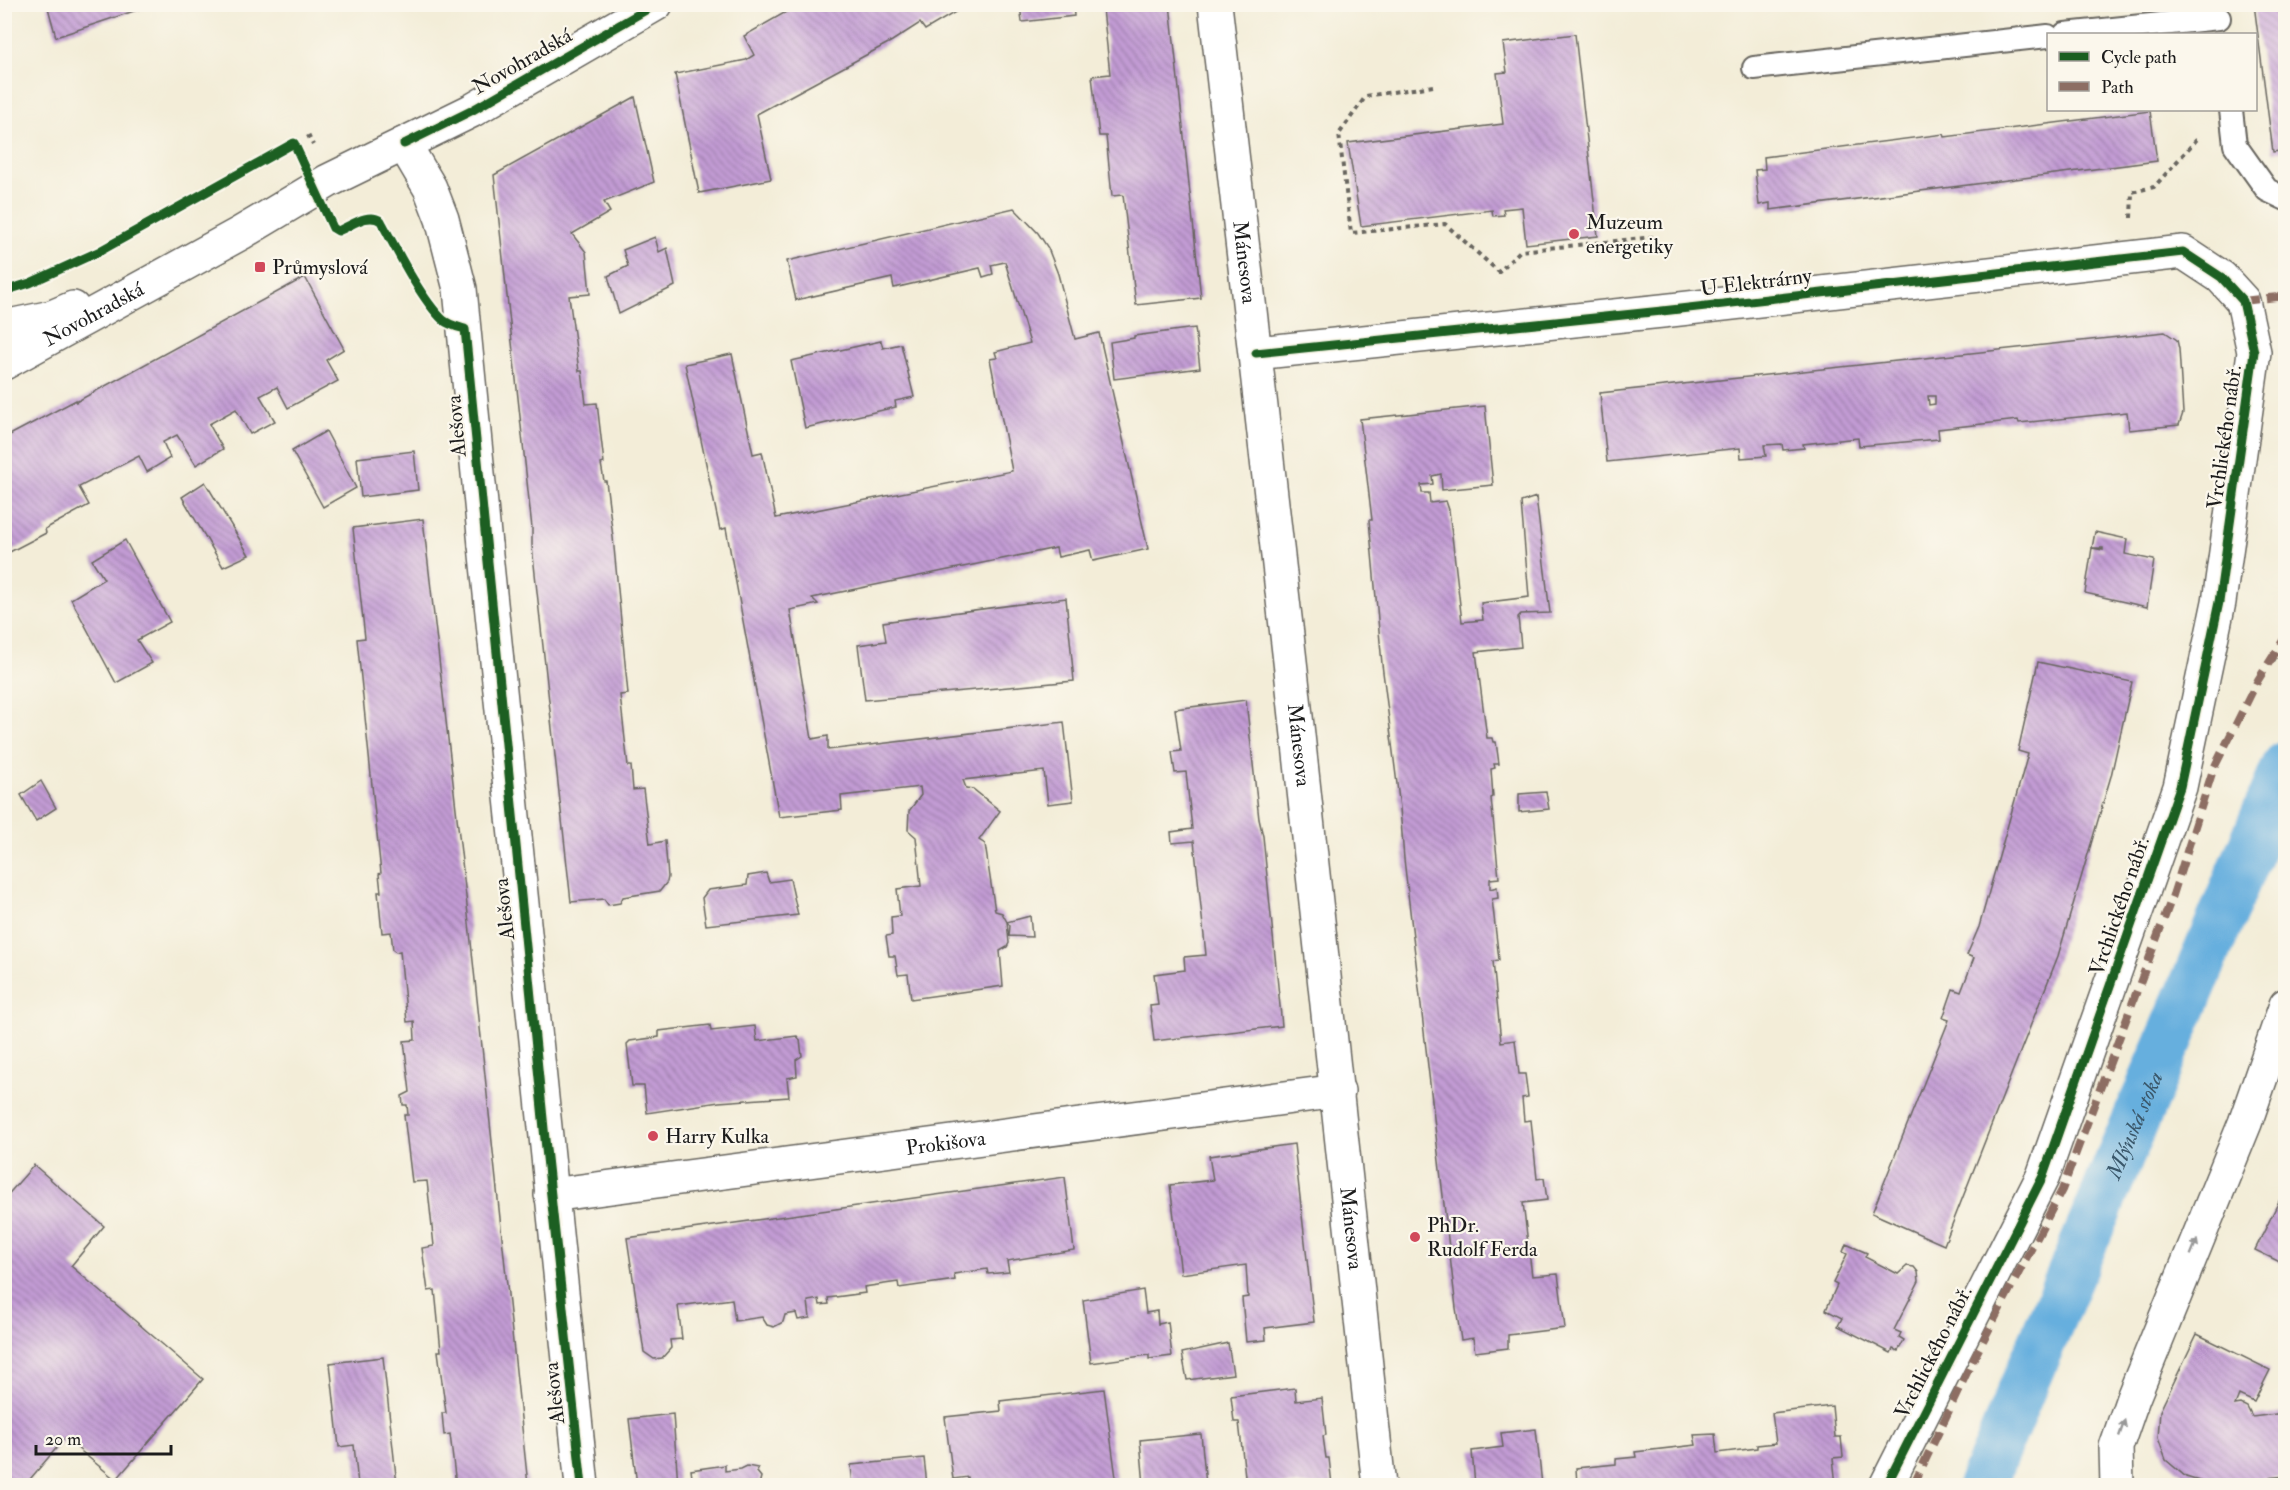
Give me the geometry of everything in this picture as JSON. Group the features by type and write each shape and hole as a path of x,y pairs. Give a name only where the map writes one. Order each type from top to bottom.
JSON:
{"street":[{"name":"Novohradská","path":"4,363 154,281 328,181 471,111 657,4"},
{"name":"Mánesova","path":"1215,4 1338,1091 1379,1485"},
{"name":"Alešova","path":"404,144 430,188 442,219 460,289 582,1485"},
{"name":"U Elektrárny","path":"1256,353 1662,311 2182,252 2222,277 2243,301"},
{"path":"4,327 52,317 115,290 154,281"},
{"name":"Vrchlického nábř.","path":"1886,1485 2043,1176 2180,787 2219,602 2254,352 2243,301"},
{"path":"2117,1485 2116,1448 2133,1398 2245,1123 2286,1005"},
{"name":"Prokišova","path":"551,1195 1338,1091"}],"lane":[{"path":"2075,33 2219,19"},
{"path":"1754,68 2047,36"},
{"path":"2232,118 2235,145 2280,193"}],"path":[{"path":"1433,86 1366,96 1340,134 1351,233 1445,224 1499,272 1520,251 1653,237"},
{"path":"2132,257 2132,192 2154,187 2206,130 2232,118"},
{"path":"2272,658 2286,666"}],"building":[{"path":"47,4 152,4 152,5 56,37"},
{"path":"800,4 963,4 964,7 925,30 920,23 892,41 757,114 771,179 699,193 675,74 746,60 754,55 744,36"},
{"path":"1020,4 1073,4 1074,16 1022,22"},
{"path":"1144,4 1170,4 1201,298 1136,305 1123,195 1112,196 1106,136 1099,136 1092,76 1110,74 1103,9"},
{"path":"2254,4 2286,4 2286,150 2273,152"},
{"path":"1575,34 1598,236 1526,244 1522,207 1503,209 1504,215 1493,216 1492,210 1361,226 1348,143 1503,124 1497,73 1507,72 1503,43"},
{"path":"635,97 654,182 604,202 610,212 572,234 586,252 590,294 569,296 586,404 597,403 604,463 601,464 604,481 606,481 613,537 628,694 620,695 628,766 631,766 633,790 643,789 650,844 665,841 668,877 660,891 623,897 620,903 608,905 604,899 571,902 494,175"},
{"path":"2150,111 2157,161 1770,210 1770,203 1759,205 1755,170 1765,169 1764,157"},
{"path":"1014,208 1038,233 1048,248 1058,274 1075,339 1099,333 1148,549 1093,561 1090,550 1058,557 1056,548 812,598 818,604 790,610 812,739 828,736 828,750 1064,722 1073,801 1048,804 1044,771 963,780 966,788 973,789 1000,811 979,840 985,844 995,911 1002,913 1007,922 1009,943 1000,951 1003,986 911,999 908,974 898,975 895,956 889,956 886,936 892,935 891,917 900,916 897,889 921,886 916,837 908,830 909,811 921,795 920,787 841,796 842,810 779,817 726,528 720,530 685,364 732,354 753,454 762,452 776,518 1012,471 990,359 997,358 995,352 1030,343 1005,262 991,265 993,274 983,277 980,268 894,288 892,278 796,300 787,261"},
{"path":"655,237 659,252 667,248 675,286 619,314 608,276 628,266 623,250"},
{"path":"305,277 344,349 326,360 338,381 288,408 277,387 260,396 275,421 250,434 236,409 209,424 223,449 196,465 177,435 163,442 170,458 147,472 139,456 79,487 89,505 45,529 46,533 4,555 4,438 76,400 76,402"},
{"path":"1195,328 1200,368 1114,379 1110,342 1134,338 1134,336"},
{"path":"2165,332 2177,340 2179,349 2183,413 2179,425 2129,430 2127,412 1938,429 1939,439 1859,446 1858,438 1803,444 1804,448 1783,450 1782,444 1764,445 1766,456 1741,458 1740,448 1607,462 1600,393","holes":["1928,396 1935,396 1935,404 1929,405"]},
{"path":"881,341 883,348 901,344 914,397 895,401 896,407 805,428 791,361"},
{"path":"1485,406 1493,485 1442,490 1441,474 1432,476 1433,484 1421,485 1422,493 1429,493 1430,503 1446,501 1449,510 1462,622 1483,620 1481,603 1529,597 1521,502 1536,497 1550,613 1521,614 1518,617 1521,647 1476,652 1487,738 1492,738 1493,742 1496,742 1499,764 1494,764 1495,768 1491,769 1493,797 1491,798 1499,878 1490,879 1490,889 1497,887 1498,898 1492,899 1499,960 1493,961 1501,1042 1515,1040 1519,1074 1525,1074 1528,1097 1522,1098 1524,1121 1531,1120 1537,1179 1544,1178 1547,1200 1523,1203 1532,1276 1558,1274 1565,1328 1508,1335 1508,1348 1475,1352 1473,1338 1461,1340 1456,1308 1382,664 1369,520 1372,520 1360,419"},
{"path":"326,431 356,488 323,507 292,451"},
{"path":"414,451 418,490 361,497 357,458"},
{"path":"205,482 249,555 223,567 182,497"},
{"path":"423,519 469,923 528,1485 456,1485 450,1434 444,1435 442,1413 446,1413 438,1351 441,1351 435,1290 428,1291 422,1248 434,1246 427,1181 412,1182 404,1115 408,1115 407,1105 403,1105 402,1096 410,1092 404,1041 415,1040 414,1021 407,1022 400,951 393,950 391,932 382,933 378,892 381,892 379,874 381,873 357,639 365,638 353,528"},
{"path":"2095,532 2127,539 2125,554 2154,560 2147,607 2085,593 2092,548"},
{"path":"125,540 170,622 137,640 152,663 116,683 71,599 104,579 92,560"},
{"path":"1066,598 1074,681 865,700 858,645 886,641 883,622"},
{"path":"2038,662 2132,682 2111,776 2058,956 1944,1245 1872,1213 1949,1020 1943,1018 1953,989 1961,992 1974,958 1967,955 1979,927 2028,754 2018,751"},
{"path":"1246,700 1259,819 1263,836 1282,1026 1154,1041 1150,1006 1158,1005 1154,974 1185,970 1184,957 1206,955 1194,841 1172,843 1171,832 1192,829 1186,772 1175,773 1172,752 1181,751 1175,709"},
{"path":"41,781 56,808 36,821 21,795"},
{"path":"1546,792 1549,809 1519,812 1519,794"},
{"path":"766,873 769,882 790,879 798,915 706,925 702,898 708,890 747,885 748,876"},
{"path":"1030,916 1032,937 1009,936 1010,926 1007,922"},
{"path":"710,1025 711,1031 755,1026 757,1041 797,1036 800,1040 802,1056 796,1060 797,1076 787,1078 789,1097 719,1102 647,1113 644,1086 632,1086 627,1044 630,1041 659,1037 659,1031"},
{"path":"1294,1144 1314,1322 1265,1328 1266,1340 1246,1342 1242,1298 1248,1297 1246,1265 1181,1274 1170,1185 1213,1180 1209,1156"},
{"path":"34,1165 104,1226 71,1266 203,1379 116,1480 65,1438 25,1485 4,1485 4,1199"},
{"path":"1065,1177 1074,1250 1007,1261 1009,1272 988,1274 987,1269 954,1274 955,1280 899,1288 898,1282 864,1287 865,1293 828,1298 829,1304 820,1305 819,1299 808,1301 810,1318 798,1320 796,1313 785,1315 783,1322 774,1327 767,1325 762,1317 735,1321 732,1299 678,1306 682,1339 670,1340 671,1348 662,1358 654,1359 644,1352 627,1238"},
{"path":"2286,1187 2286,1265 2255,1250"},
{"path":"1846,1244 1867,1253 1865,1257 1898,1274 1907,1266 1914,1267 1918,1272 1919,1281 1894,1330 1901,1333 1899,1337 1904,1340 1898,1351 1893,1349 1891,1353 1838,1326 1842,1318 1826,1310 1837,1285 1833,1283 1847,1254 1843,1252"},
{"path":"1143,1290 1146,1313 1157,1311 1158,1324 1168,1322 1172,1356 1149,1359 1149,1355 1091,1363 1083,1300"},
{"path":"2197,1334 2270,1370 2254,1402 2239,1395 2235,1405 2241,1404 2247,1407 2252,1417 2284,1413 2282,1399 2286,1398 2286,1476 2209,1484 2186,1477 2166,1460 2158,1438 2160,1411"},
{"path":"1228,1343 1233,1374 1187,1380 1182,1353"},
{"path":"383,1357 397,1485 358,1485 354,1445 339,1447 330,1363"},
{"path":"1295,1388 1296,1401 1322,1398 1326,1435 1323,1436 1326,1458 1329,1458 1332,1485 1246,1485 1239,1422 1234,1422 1231,1396"},
{"path":"1104,1389 1117,1485 969,1485 968,1477 953,1479 945,1417 1001,1411 1000,1401"},
{"path":"1832,1406 1835,1437 1841,1437 1843,1457 1833,1458 1836,1485 1577,1485 1576,1468 1616,1464 1616,1459 1636,1457 1635,1452 1696,1445 1694,1435 1715,1434 1717,1453 1776,1443 1772,1413"},
{"path":"673,1414 678,1485 637,1485 629,1419"},
{"path":"1536,1429 1542,1485 1475,1485 1472,1451 1503,1447 1501,1433"},
{"path":"1201,1434 1206,1485 1144,1485 1140,1440"},
{"path":"924,1458 927,1485 853,1485 851,1465"},
{"path":"725,1465 725,1471 747,1466 758,1468 757,1472 761,1477 759,1485 693,1485 691,1470"}],"waterway":[{"name":"Mlýnská stoka","path":"1981,1486 2286,765"}],"marked path":[{"path":"2243,301 2286,296"},
{"path":"1913,1486 1973,1360 2062,1190 2173,895 2213,770 2258,680 2286,636"}],"cycle path":[{"path":"404,144 471,111 656,4"},
{"path":"4,291 30,283 100,251 294,143 333,228 338,231 371,218 381,221 426,300 445,322 465,329 545,1139 582,1486"},
{"path":"1256,353 1662,311 2183,252 2221,277 2243,301 2254,352 2219,602 2180,787 2043,1176 1886,1486"}],"place":[{"name":"Muzeum energetiky","path":"1574,234"},
{"name":"Průmyslová","path":"260,267"},
{"name":"Harry Kulka","path":"653,1136"},
{"name":"PhDr. Rudolf Ferda","path":"1415,1237"}]}
